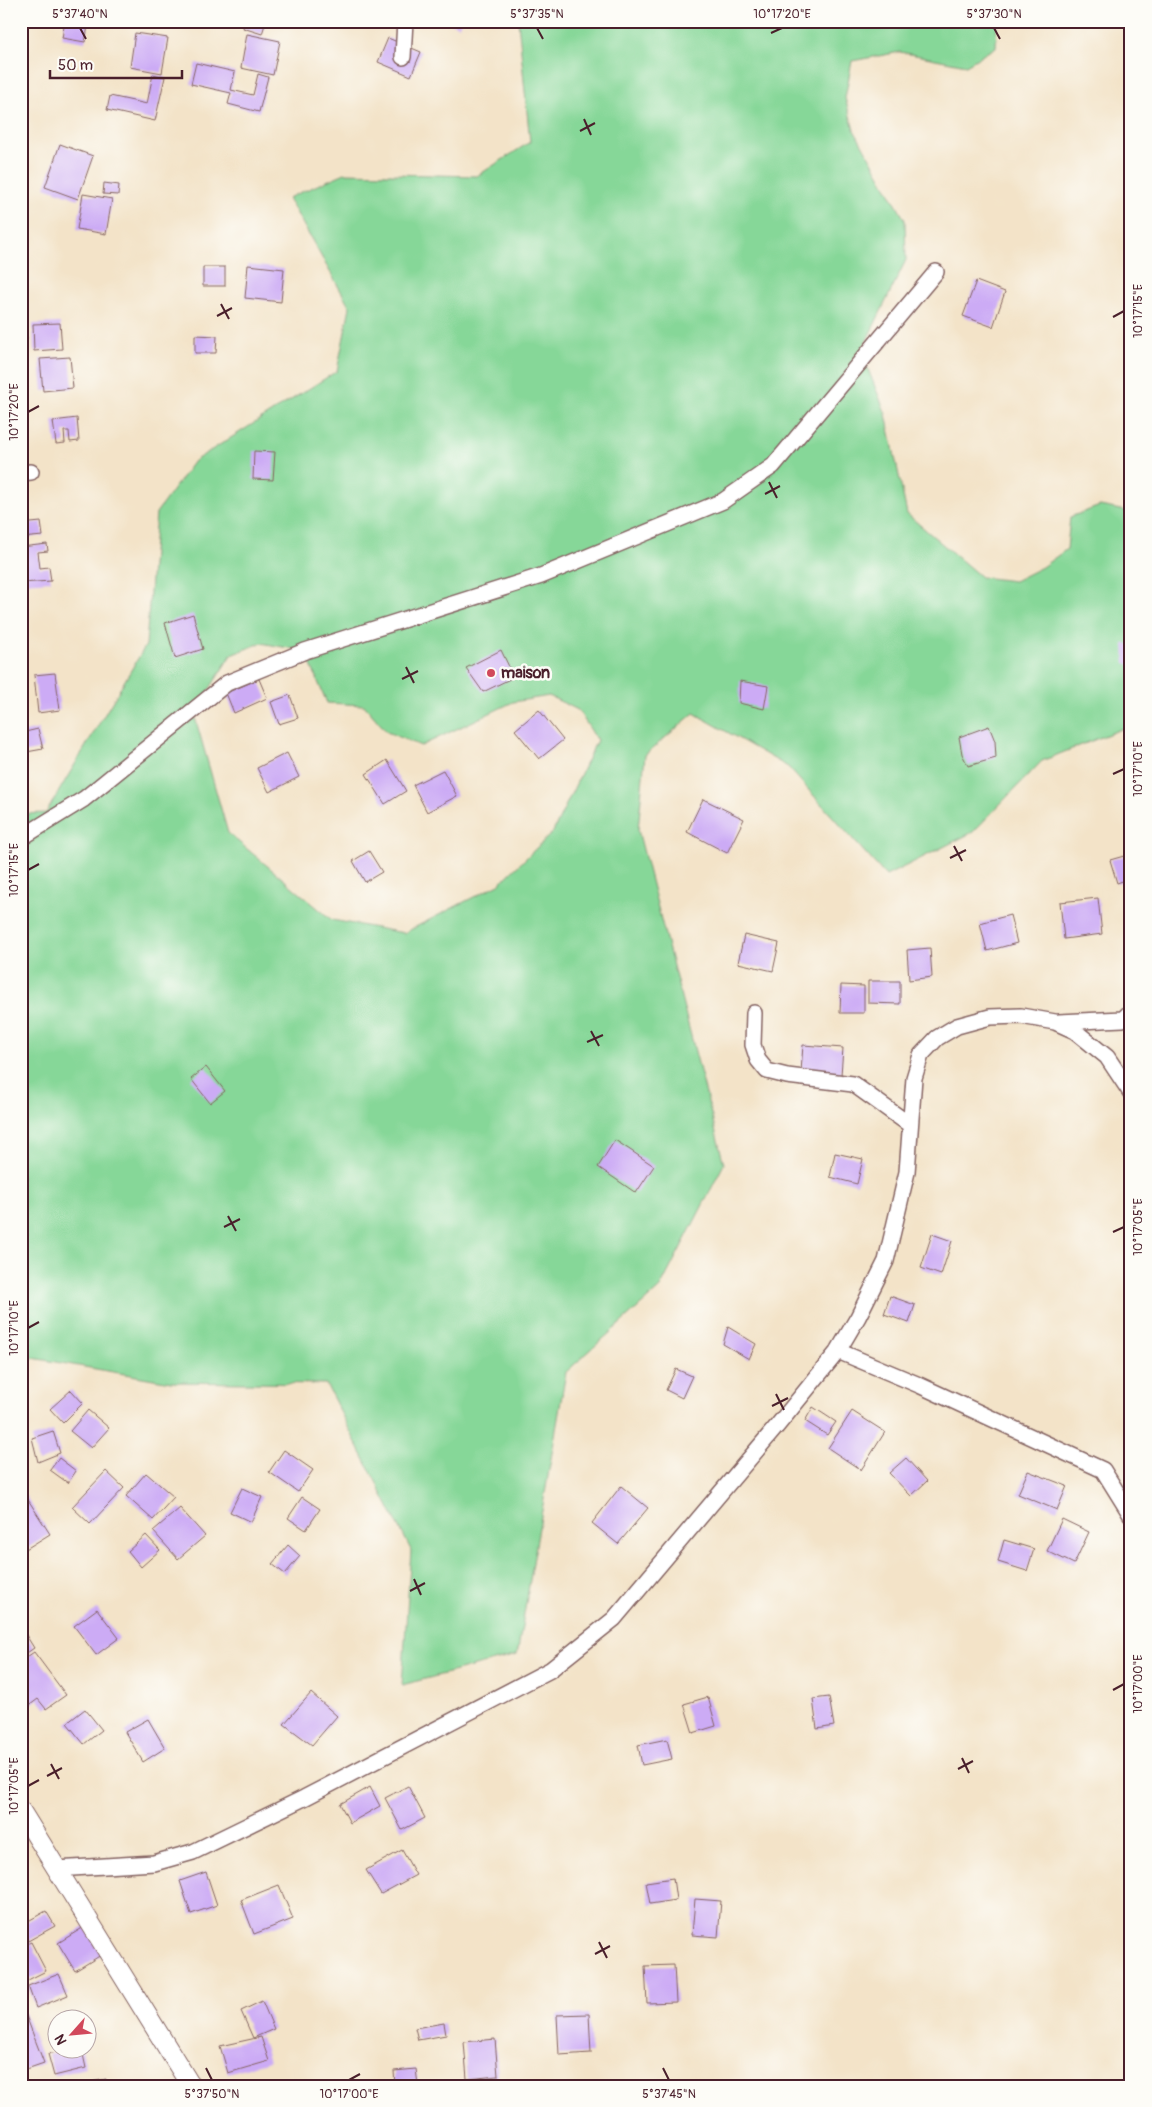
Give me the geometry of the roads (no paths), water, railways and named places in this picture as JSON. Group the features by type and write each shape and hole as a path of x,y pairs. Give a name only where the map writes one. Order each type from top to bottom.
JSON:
{"street":[{"path":"403,57 405,21"},
{"path":"21,838 84,798 227,682 305,651 541,576 723,501 773,466 936,272"},
{"path":"754,1012 753,1046 758,1060 767,1071 787,1076 853,1084 910,1124"},
{"path":"1055,1022 1123,1019 1131,1012"},
{"path":"56,1869 92,1869 154,1863 193,1852 304,1798 550,1670 614,1619 838,1351 858,1317 886,1261 907,1172 914,1078 921,1055 938,1038 957,1026 990,1017 1021,1016 1055,1022 1075,1030 1107,1057 1131,1093"},
{"path":"838,1351 919,1385 1103,1470 1131,1516"},
{"path":"21,1811 191,2086"}],"place":[{"name":"maison","path":"491,673"}]}
